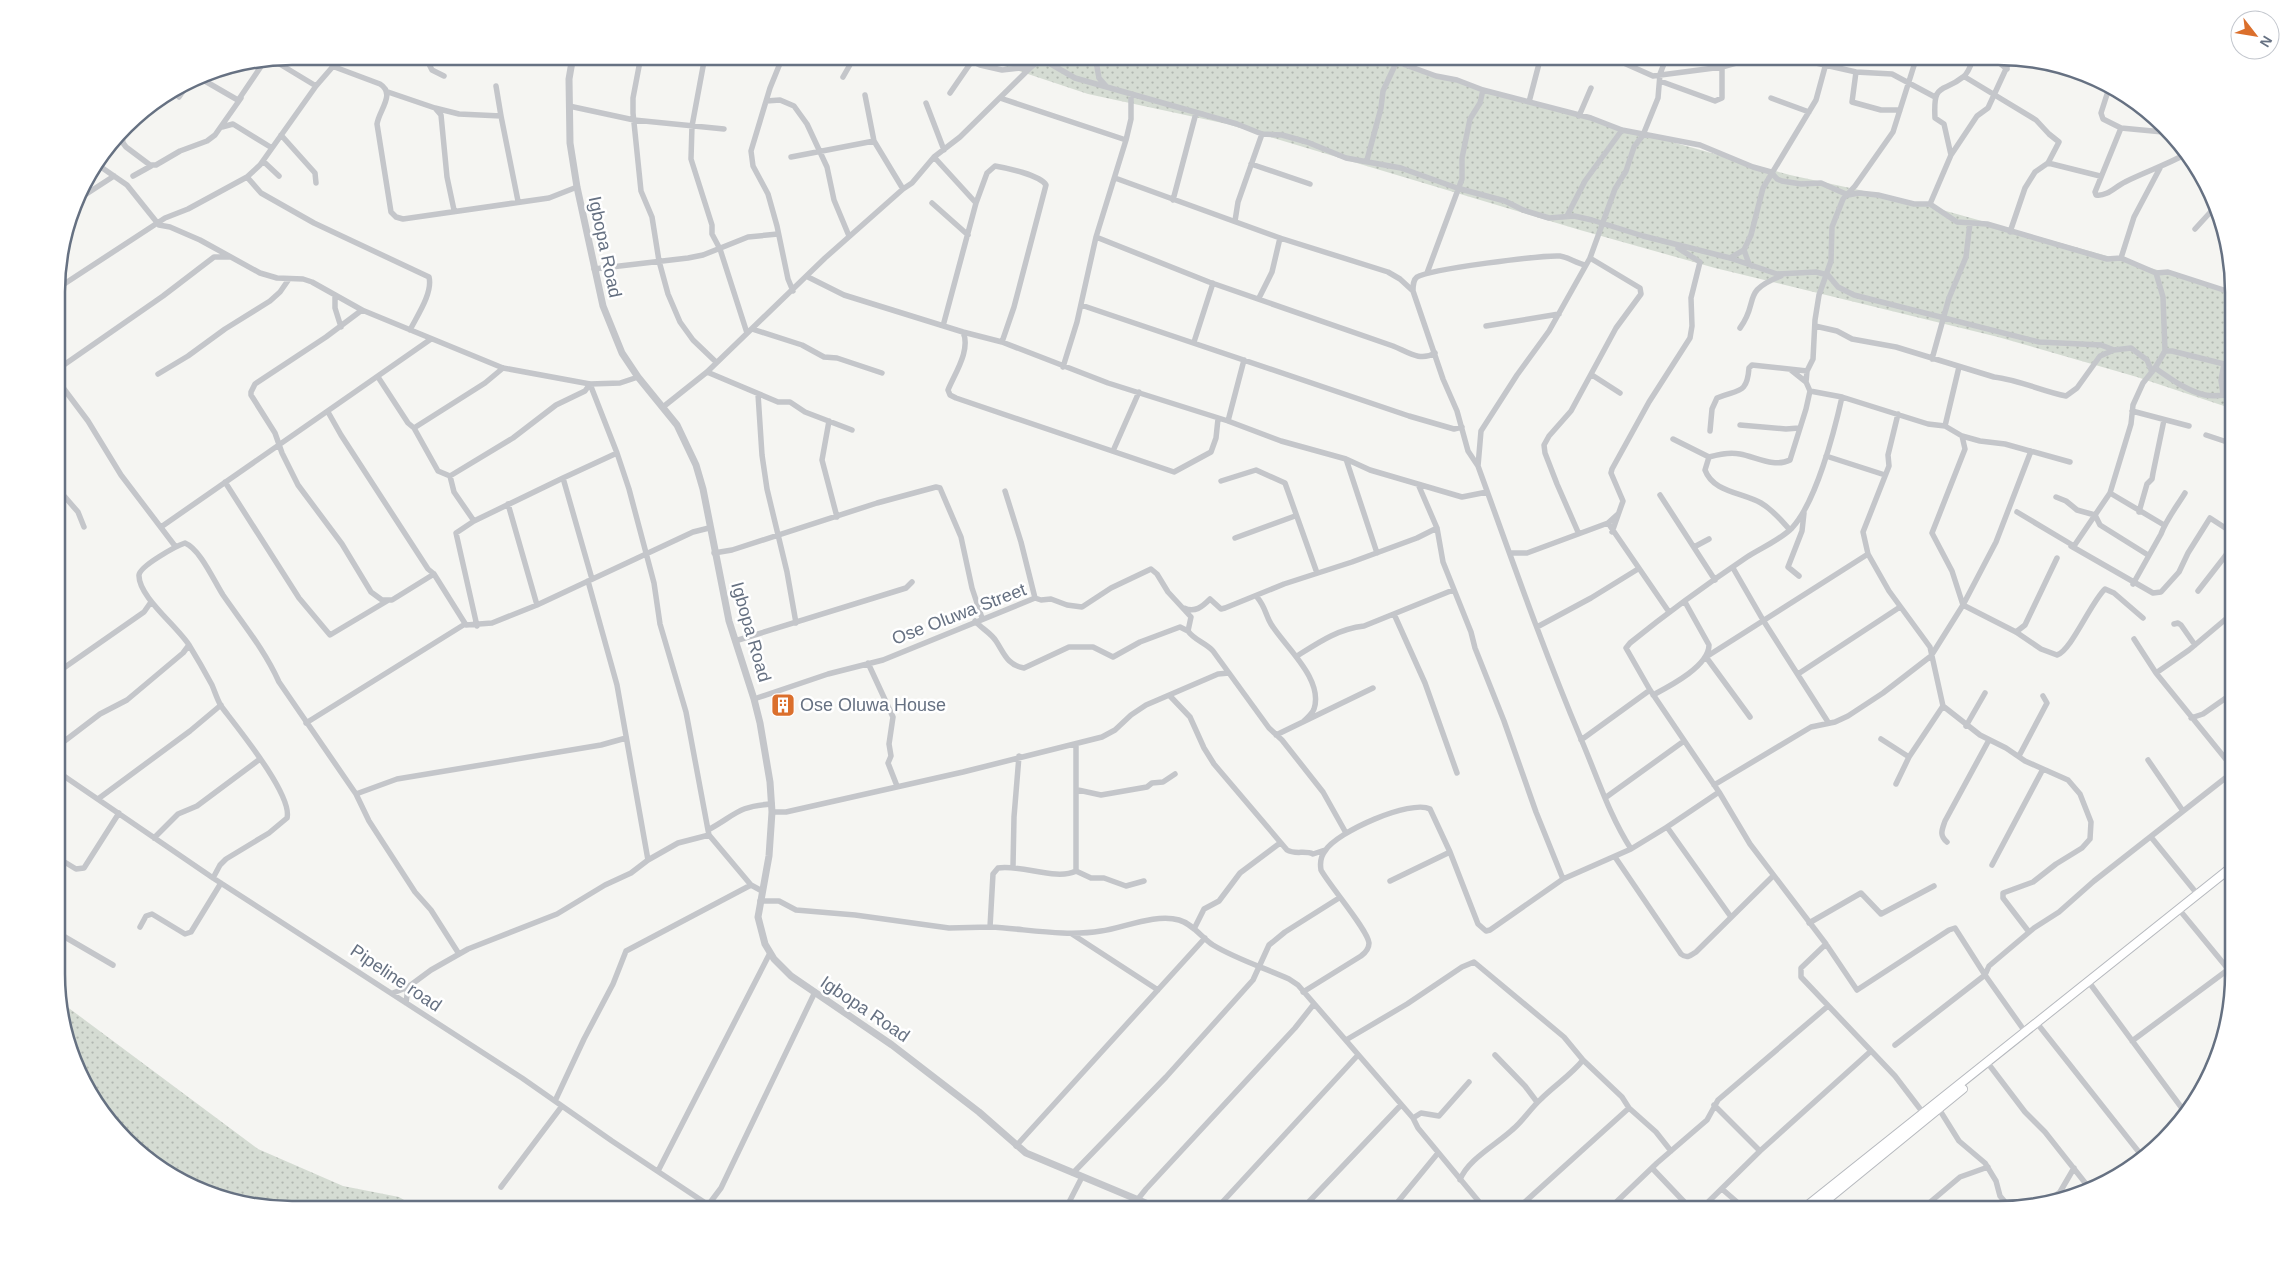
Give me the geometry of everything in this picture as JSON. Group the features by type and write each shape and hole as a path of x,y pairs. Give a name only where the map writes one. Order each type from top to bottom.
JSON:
{"main road":[{"path":"1813,1201 2225,873"},
{"path":"1826,1201 1990,1066 2225,878"}],"street":[{"path":"280,65 316,86"},
{"path":"430,65 432,70 444,76"},
{"name":"Igbopa Road","path":"571,65 569,79 570,143 577,187 606,318 619,348 638,378 663,407 683,435 696,465 703,489 714,553 735,641 754,699 770,782 772,808 772,833 758,917 760,929 770,953 790,976 907,1056 979,1112 1016,1146 1037,1159 1142,1201"},
{"path":"639,65 633,98 641,191 652,217 659,261 668,294 684,330 716,362"},
{"path":"703,65 692,126 692,165 698,177 712,234 720,249 750,331"},
{"path":"779,65 751,150 753,166 768,194 788,279 793,291"},
{"path":"843,77 850,65"},
{"path":"950,93 969,65"},
{"path":"982,65 1002,70 1031,67"},
{"path":"663,407 707,372 849,236 912,183 934,157 960,137 1034,65"},
{"path":"1053,65 1066,74 1131,95 1237,124 1262,134 1282,135 1307,142 1346,158 1367,160 1401,168 1549,218 1567,216 1572,213 1672,244 1711,255 1730,258 1782,275"},
{"path":"1097,65 1100,78 1106,87"},
{"path":"1367,160 1381,108 1383,91 1395,65"},
{"path":"1402,65 1436,76 1456,80 1483,90 1580,116 1622,130 1700,145 1753,167 1771,172 1777,179 1801,184 1821,183 1848,195 1859,193 1884,196 1914,204 1930,204 1957,222 1987,224 2107,259 2121,258 2156,272 2168,272 2225,290"},
{"path":"1529,102 1539,65"},
{"path":"1627,65 1715,101 1722,98 1722,67"},
{"path":"1478,466 1480,431 1559,314 1590,258 1601,222 1615,189 1626,170 1632,151 1643,135 1658,98 1660,78 1664,65"},
{"path":"1660,78 1729,65"},
{"path":"1821,65 1856,72 1892,74 1936,97"},
{"path":"1806,382 1807,371 1813,358 1819,295 1831,261 1832,227 1840,203 1855,186 1890,137 1914,65"},
{"path":"1952,154 1944,124 1935,118 1936,97 1943,87 1965,77 1970,65"},
{"path":"2002,65 2007,69"},
{"path":"1930,204 1952,154 1974,120 1988,108 2009,65"},
{"path":"65,283 156,223 188,209 246,177 263,161 332,66 380,84 388,92 435,108 459,114 484,117 501,116"},
{"path":"1730,258 1744,250 1751,235 1762,189 1809,112 1818,94 1825,66"},
{"path":"133,176 151,166 156,166 188,147 207,141 215,135 261,67"},
{"path":"1856,72 1852,102 1880,110 1900,110"},
{"path":"1965,77 2036,120 2049,134 2058,139 2059,144 2048,163 2035,172 2025,188 2010,232"},
{"path":"206,82 236,99 241,98"},
{"path":"496,86 518,201"},
{"path":"1580,116 1591,88"},
{"path":"1427,273 1457,188 1462,180 1462,158 1470,119 1480,103 1483,90"},
{"path":"388,92 377,124 391,212 396,218 403,219 454,210 549,198 577,187"},
{"path":"180,98 183,93"},
{"path":"2108,93 2101,117 2121,128 2158,131"},
{"path":"865,95 874,141 903,189"},
{"path":"1063,367 1081,305 1096,238 1126,140 1131,119 1131,95"},
{"path":"1000,98 1126,140"},
{"path":"1771,98 1809,112"},
{"path":"766,102 780,100 794,106 807,124 827,167 831,191 849,236"},
{"path":"926,103 944,150"},
{"path":"569,106 634,120 724,129"},
{"path":"435,108 440,115 447,177 454,210"},
{"path":"231,113 233,124"},
{"path":"1173,200 1196,114"},
{"path":"222,127 233,124 272,148"},
{"path":"2121,128 2100,176 2095,192 2096,195 2100,196 2124,182 2160,168 2180,157"},
{"path":"1572,213 1573,200 1622,130"},
{"path":"1235,221 1238,202 1262,134"},
{"path":"281,135 315,173 316,183"},
{"path":"123,140 126,147 151,166"},
{"path":"791,157 874,141"},
{"path":"934,157 976,203"},
{"path":"263,161 279,176"},
{"path":"2048,163 2100,176"},
{"path":"1251,164 1310,184"},
{"path":"943,326 976,203 987,173 995,166 1035,177 1044,181 1046,185 1014,308 1002,342"},
{"path":"102,168 127,186 160,226 170,227 200,240 260,273 312,282 362,310 428,339 503,368 590,384 620,383 638,378"},
{"path":"2121,258 2134,217 2160,168"},
{"path":"87,193 114,176"},
{"path":"246,177 261,194 314,223 429,277 429,286 410,330"},
{"path":"1115,178 1280,238 1388,272 1400,279 1412,291 1462,427 1468,451 1478,466 1557,683 1621,834 1631,849"},
{"path":"1855,186 1859,193"},
{"path":"932,203 968,235"},
{"path":"2195,229 2211,212"},
{"path":"165,218 170,227"},
{"path":"1932,358 1943,318 1966,258 1970,222"},
{"path":"594,269 688,258 720,249 748,237 778,234"},
{"path":"1096,238 1213,283 1393,346 1420,358 1425,358 1434,353"},
{"path":"1259,298 1272,272 1280,238"},
{"path":"1672,244 1700,262"},
{"path":"1744,250 1749,264 1755,267"},
{"path":"1612,532 1623,501 1611,473 1612,469 1649,402 1690,338 1692,326 1691,298 1700,262 1711,255"},
{"path":"1412,291 1413,282 1416,277 1427,273 1546,256 1564,257 1585,265"},
{"path":"65,364 163,296 214,257 231,257"},
{"path":"1578,532 1545,453 1544,445 1549,436 1571,410 1592,375 1616,328 1640,294 1640,288 1590,258"},
{"path":"1740,328 1745,322 1756,289 1782,275 1816,272 1828,274 1838,286 1854,295 2039,342 2101,345 2114,350"},
{"path":"2071,546 2078,543 2110,493 2131,424 2132,411 2143,383 2154,370 2165,351 2166,333 2163,297 2156,272"},
{"path":"808,277 844,295 963,332 1002,342 1063,367 1228,421 1281,441 1346,459 1370,470 1462,497 1487,492"},
{"path":"158,374 270,301 280,292 289,279"},
{"path":"1194,342 1213,283"},
{"path":"335,295 335,308 341,326"},
{"path":"1081,305 1409,416 1454,429 1462,427"},
{"path":"362,310 252,388 251,396 275,433 278,444 298,485 342,544 366,585 377,596 387,601"},
{"path":"1486,326 1559,314"},
{"path":"1815,326 1837,331 1852,339 1896,347 1959,367 2066,396 2077,388 2100,356 2114,350 2131,348 2147,360 2154,370 2183,387 2213,396 2223,394 2221,380 2224,364 2170,350 2165,351"},
{"path":"750,331 802,345 824,356 872,368 882,373"},
{"path":"963,332 966,340 965,350 948,390 950,396 1174,472 1211,452 1216,438 1218,419"},
{"path":"161,527 278,444 328,412 340,401 378,377 428,339"},
{"path":"1228,421 1244,360"},
{"path":"1710,430 1712,409 1717,398 1742,390 1748,383 1749,368 1752,365 1807,371"},
{"path":"1945,426 1959,367"},
{"path":"414,428 486,383 503,368"},
{"path":"1673,440 1709,457 1721,454 1739,454 1780,464 1790,460 1810,391 1806,382 1791,370"},
{"path":"707,372 778,402 790,402 806,412 852,430"},
{"path":"1592,375 1620,393"},
{"path":"378,377 408,423 414,428 438,471 450,476"},
{"path":"590,384 629,489 654,583 660,624 686,712 708,833 751,885 762,891"},
{"path":"450,476 513,438 556,405 585,391 590,384"},
{"path":"65,390 88,421 121,475 175,546"},
{"path":"1810,391 1842,397 1928,424 1945,426 1962,436 1980,442 2005,444 2070,462"},
{"path":"1113,451 1138,392"},
{"path":"758,394 762,455 777,536 786,566 796,624"},
{"path":"1799,576 1788,567 1802,531 1805,509 1832,440 1842,397"},
{"path":"2132,411 2189,426"},
{"path":"328,412 341,436 428,569 434,574 465,624"},
{"path":"1898,414 1888,455 1889,466 1864,532 1868,554 1900,607 1928,643 1943,706 1966,726 1989,740 2068,780 2080,794 2091,822 2088,842 2077,852 2056,864 2033,882 2003,892 2003,898 2029,932"},
{"path":"2139,512 2147,484 2152,479 2164,420"},
{"path":"829,421 822,460 837,517"},
{"path":"1740,425 1786,429 1799,428"},
{"path":"2206,435 2225,441"},
{"path":"1962,436 1965,449 1932,533 1952,571 1963,605 2016,632 2041,649 2057,655 2065,651 2088,612 2105,589 2114,593 2143,618"},
{"path":"1714,785 1811,727 1835,722 1858,710 1931,656 1963,605 1996,542 2031,451"},
{"path":"477,626 456,532 508,504 617,453"},
{"path":"1826,456 1884,475"},
{"path":"1709,457 1705,470 1714,483 1721,489 1738,492 1766,506 1790,530"},
{"path":"1346,459 1377,552"},
{"path":"1221,481 1256,470 1285,483 1295,516 1317,573"},
{"path":"450,476 454,492 474,521"},
{"path":"563,478 616,685 648,860"},
{"path":"225,482 299,598 330,635 434,574"},
{"path":"1418,484 1437,528 1443,562 1453,590 1471,632 1475,648 1501,712 1536,812 1563,880"},
{"path":"714,553 732,550 878,503 936,487 940,488 960,537 972,588 982,618"},
{"path":"1005,491 1022,542 1034,598"},
{"path":"2133,584 2161,534 2164,525 2185,492"},
{"path":"2110,493 2139,512 2164,525"},
{"path":"1660,495 1715,580"},
{"path":"65,496 70,501 84,527"},
{"path":"2056,497 2066,500 2077,510 2095,515 2100,525 2148,555"},
{"path":"508,504 537,605"},
{"path":"1805,509 1790,530 1669,612 1626,648 1651,692 1719,792 1750,844 1772,876 1826,944 1857,990 1948,930 1955,928 1984,975 2026,1033"},
{"path":"2017,512 2133,584 2152,593 2161,592 2167,588 2179,572 2188,553 2210,518 2225,528"},
{"path":"1510,553 1527,553 1608,522 1618,514"},
{"path":"1235,538 1295,516"},
{"path":"1608,522 1612,532 1669,612"},
{"path":"306,723 465,624 477,626 492,624 693,532 709,528"},
{"path":"1180,606 1190,610 1202,608 1210,599 1221,609 1225,608 1236,602 1377,552 1437,528"},
{"path":"1694,547 1709,539"},
{"path":"213,878 220,865 226,859 269,833 287,818 288,809 284,798 249,741 238,731 235,721 221,705 189,645 174,624 151,602 141,588 140,572 175,546 185,543 196,551 223,595 263,651 279,682 356,794 369,821 415,892 431,910 459,954"},
{"path":"1581,740 1651,692 1690,672 1706,657 1762,620 1868,554"},
{"path":"2198,591 2225,556"},
{"path":"2016,632 2025,625 2057,558"},
{"path":"1733,568 1762,620 1828,722"},
{"name":"Ose Oluwa Street","path":"754,699 908,651 982,618 1034,598 1041,600 1051,598 1067,605 1082,607 1111,588 1151,569 1157,574 1168,592 1180,606"},
{"path":"1537,627 1591,598 1638,569"},
{"path":"735,641 796,624 906,588 912,582"},
{"path":"1297,656 1326,637 1394,614 1453,590"},
{"path":"1257,596 1266,608 1271,624 1297,656 1314,687 1314,708 1304,721"},
{"path":"65,667 144,612 151,602"},
{"path":"1685,602 1709,645 1706,657"},
{"path":"1180,606 1191,617 1188,631"},
{"path":"1798,674 1900,607"},
{"path":"1394,614 1425,683 1457,773"},
{"path":"2156,673 2195,646 2225,620"},
{"path":"975,621 995,639 1012,665 1024,668 1068,647 1093,647 1113,657 1140,642 1180,627 1188,631 1191,635 1208,645 1276,735 1323,792 1346,833"},
{"path":"2174,624 2178,623 2181,625 2195,646"},
{"path":"2134,639 2156,673 2225,758"},
{"path":"65,741 100,714 132,696 184,653 189,645"},
{"path":"1706,657 1750,717"},
{"path":"868,663 893,717 890,744 891,756 888,763 897,786"},
{"path":"393,993 408,987 431,970 476,945 557,914 605,885 631,873 648,860 678,843 708,833 747,806 795,810 962,772 1019,756 1076,745 1102,737 1116,730 1131,714 1146,705 1218,674 1229,673"},
{"path":"1276,735 1373,688"},
{"path":"1966,726 1986,693"},
{"path":"1170,696 1190,717 1204,748 1214,764 1265,822 1280,843 1292,853 1309,852 1316,854 1325,850 1346,833 1374,818 1403,810 1427,807 1430,809 1450,852 1478,924 1486,931 1563,880 1631,849 1668,827 1719,792"},
{"path":"2019,756 2044,712 2047,703 2043,696"},
{"path":"2191,718 2203,714 2225,699"},
{"path":"98,799 190,731 221,705"},
{"path":"1896,784 1909,757 1943,706"},
{"path":"356,794 397,779 601,745 626,738"},
{"path":"1881,739 1909,757"},
{"path":"1948,842 1942,838 1941,834 1945,821 1989,740"},
{"path":"1605,798 1684,741"},
{"path":"1076,745 1078,790 1076,803 1076,871"},
{"path":"1013,866 1014,817 1019,756"},
{"path":"154,838 178,814 197,806 260,759"},
{"path":"2148,760 2183,811"},
{"path":"1992,865 2043,769"},
{"path":"1078,790 1101,795 1147,787 1152,783 1163,782 1175,774"},
{"name":"Pipeline road","path":"65,778 213,878 393,993 704,1201"},
{"path":"1894,1044 1984,975 1989,966 2029,932 2059,912 2094,881 2225,778"},
{"path":"65,862 76,869 84,868 119,814"},
{"path":"1668,827 1731,917"},
{"path":"2151,837 2198,895"},
{"path":"1194,929 1204,909 1219,901 1240,873 1280,843"},
{"path":"1303,992 1361,956 1368,948 1369,942 1359,923 1320,870 1325,850"},
{"path":"1390,881 1450,852"},
{"path":"1615,857 1655,917 1685,957 1690,957 1696,952 1772,876"},
{"path":"990,927 993,874 998,868 1013,866 1043,873 1068,874 1076,871 1091,878 1104,878 1126,886 1144,881"},
{"path":"140,927 146,916 152,914 185,934 191,932 221,883"},
{"path":"556,1101 584,1039 613,984 626,951 751,885"},
{"path":"1809,923 1861,894 1881,914 1934,886"},
{"path":"1073,1174 1172,1070 1253,980 1269,945 1305,919 1339,898"},
{"path":"760,901 779,901 796,910 855,914 949,928 990,927 1070,933 1102,931 1122,925 1172,918 1184,922 1228,952 1289,979 1303,992 1413,1118 1418,1128 1438,1154 1478,1201"},
{"path":"2182,913 2225,961"},
{"path":"1070,933 1158,990"},
{"path":"65,937 113,965"},
{"path":"1016,1146 1205,938"},
{"path":"1826,944 1800,971 1801,976 1871,1051 1924,1114"},
{"path":"658,1171 770,953"},
{"path":"1346,1040 1462,967 1474,962 1560,1033 1584,1060 1622,1097 1630,1108 1656,1132 1671,1151"},
{"path":"2132,1041 2225,972"},
{"path":"2091,985 2181,1107"},
{"path":"406,1003 408,987"},
{"path":"711,1201 721,1188 815,992"},
{"path":"1138,1199 1295,1028 1314,1004"},
{"path":"1617,1201 1707,1120 1712,1114 1714,1105 1828,1006"},
{"path":"2040,1027 2139,1152"},
{"path":"1709,1201 1760,1151 1871,1051"},
{"path":"1224,1201 1358,1055"},
{"path":"1495,1055 1525,1086 1537,1102"},
{"path":"1460,1180 1464,1171 1492,1145 1518,1125 1537,1102 1570,1075 1584,1060"},
{"path":"1990,1066 2025,1112 2086,1184"},
{"path":"1413,1118 1421,1113 1439,1116 1469,1082"},
{"path":"1310,1201 1401,1105"},
{"path":"1714,1105 1760,1151"},
{"path":"502,1187 562,1106"},
{"path":"1526,1201 1630,1108"},
{"path":"1938,1110 1959,1141 1982,1160 1988,1168 1996,1181 2000,1196 2004,1201"},
{"path":"1399,1201 1438,1154"},
{"path":"1652,1168 1683,1201"},
{"path":"1932,1201 1960,1177 1988,1168"},
{"path":"2060,1192 2074,1168"},
{"path":"1070,1201 1082,1177"},
{"path":"1722,1189 1736,1201"}],"shaded area":[{"path":"1001,65 1397,65 1790,175 1910,201 2225,289 2225,406 2137,377 1998,337 1715,268 1580,230 1227,124 1088,94"},
{"path":"68,1007 258,1149 343,1186 399,1197 406,1201 277,1201 248,1197 219,1189 179,1171 142,1145 121,1124 103,1100 82,1061"}],"place":[{"name":"Ose Oluwa House","path":"783,705"}]}
